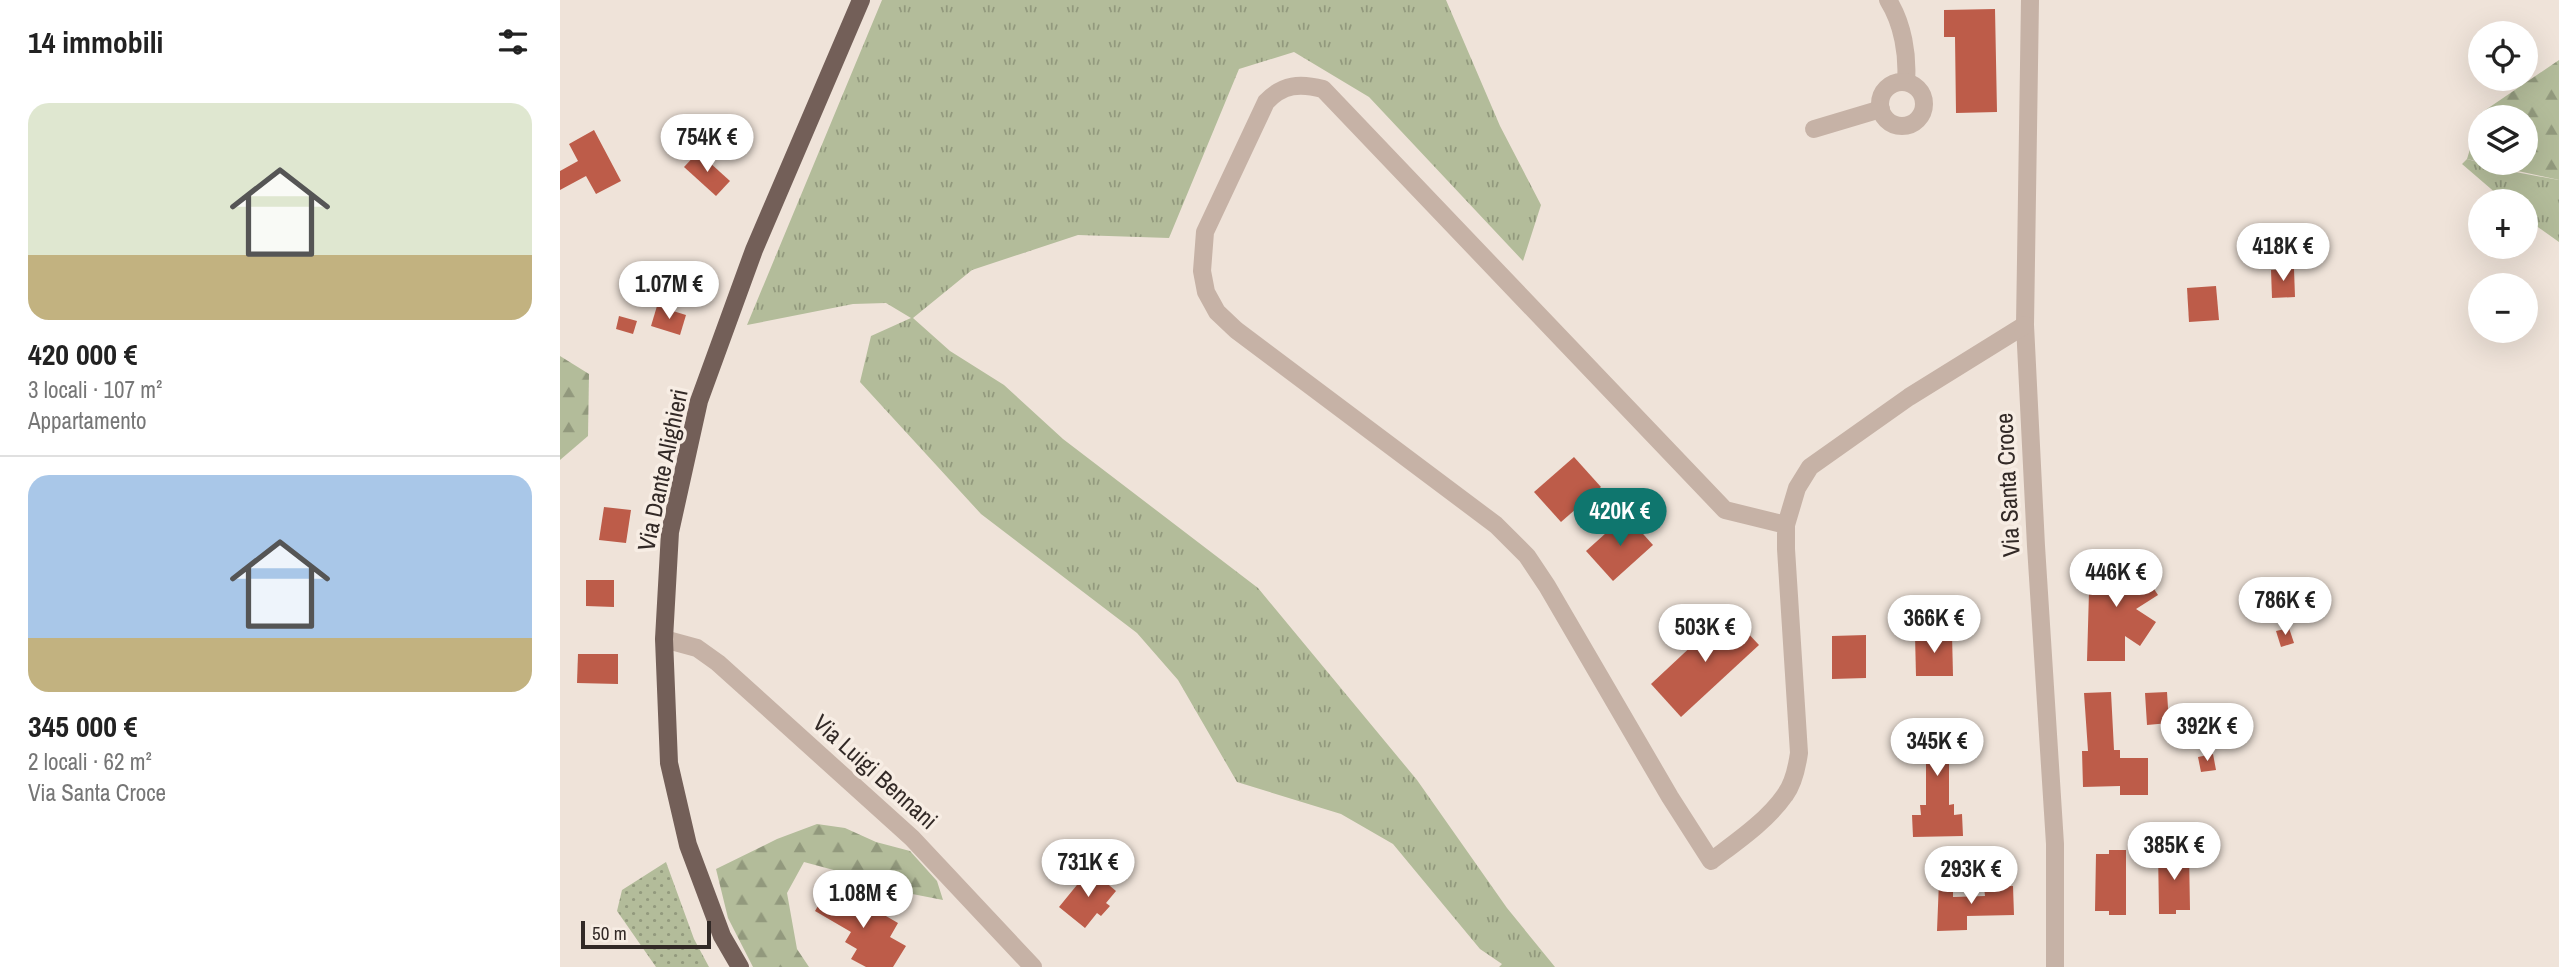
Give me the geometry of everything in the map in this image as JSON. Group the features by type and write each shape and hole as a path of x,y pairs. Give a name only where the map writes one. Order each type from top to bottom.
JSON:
{"main road":[{"name":"Via Dante Alighieri","path":"740,967 722,936 688,845 669,762 664,639 670,532 699,401 754,250 861,0"}],"street":[{"path":"1888,0 1895,11 1908,59 1906,82"},
{"name":"Via Santa Croce","path":"2030,0 2025,325 2055,844 2055,967"},
{"path":"1906,82 1918,89 1922,95 1923,109 1916,121 1895,124 1884,116 1881,110 1882,95 1892,85 1906,82"},
{"path":"1786,525 1725,510 1323,89 1305,85 1288,87 1275,93 1266,102 1205,232 1202,271 1206,292 1217,312 1236,330 1496,525 1527,556 1711,861 1770,812 1786,794 1796,771 1799,753 1786,525 1797,488 1810,467 1909,397 2025,325"},
{"path":"1814,129 1881,110"},
{"path":"1999,341 2026,355"},
{"name":"Via Luigi Bennani","path":"664,639 697,648 728,672 912,838 1033,967"}],"green space":[{"path":"882,0 1446,0 1500,126 1541,205 1523,261 1369,97 1294,52 1239,69 1169,238 1078,235 972,270 913,318 950,351 1004,385 1063,439 1258,588 1417,780 1507,908 1555,967 1499,967 1502,964 1480,949 1393,844 1341,814 1237,782 1178,680 1137,633 981,514 860,382 871,336 911,318 886,303 853,304 747,325"},
{"path":"2559,60 2559,180 2536,175 2538,105 2493,105 2513,91 2538,91 2538,74"},
{"path":"2468,159 2468,169 2462,164"},
{"path":"2475,175 2532,175 2559,180 2559,242 2538,227 2538,189 2491,189"},
{"path":"560,356 589,374 588,436 560,460"},
{"path":"817,824 845,828 876,842 910,851 937,881 943,900 897,891 878,882 804,862 787,893 797,949 809,967 753,967 728,918 716,869 777,839"},
{"path":"666,862 694,939 709,967 656,967 617,911 622,890"}],"building":[{"path":"1995,9 1997,112 1956,113 1955,37 1944,37 1944,10"},
{"path":"594,130 621,181 596,194 586,176 560,190 560,171 578,161 569,144"},
{"path":"698,152 730,181 716,196 684,167"},
{"path":"2294,269 2295,297 2272,298 2271,270"},
{"path":"2216,286 2219,320 2189,322 2187,288"},
{"path":"657,306 686,315 680,335 651,326"},
{"path":"619,316 637,321 633,334 616,329"},
{"path":"1574,457 1601,487 1561,522 1534,492"},
{"path":"604,507 631,510 626,543 599,540"},
{"path":"1626,515 1653,545 1613,581 1586,551"},
{"path":"2090,557 2127,557 2127,581 2142,571 2158,595 2136,609 2156,622 2140,646 2125,636 2125,661 2087,661"},
{"path":"586,580 614,580 614,607 586,606"},
{"path":"1728,612 1759,645 1681,717 1651,684"},
{"path":"2289,628 2294,643 2281,647 2276,631"},
{"path":"1952,634 1953,676 1916,676 1915,635"},
{"path":"1866,635 1866,678 1832,679 1832,636"},
{"path":"578,654 618,654 618,684 577,683"},
{"path":"2111,692 2114,750 2120,750 2120,758 2148,758 2148,795 2120,795 2120,786 2083,787 2082,751 2088,751 2084,693"},
{"path":"2167,692 2169,723 2147,725 2145,693"},
{"path":"1961,718 1962,740 1954,740 1954,750 1949,751 1949,805 1954,804 1954,815 1962,814 1963,836 1913,837 1912,815 1921,815 1920,805 1926,805 1926,751 1920,751 1920,741 1912,741 1912,719"},
{"path":"2213,754 2216,770 2201,772 2198,757"},
{"path":"2158,849 2175,849 2175,853 2189,853 2190,910 2176,910 2176,914 2159,914"},
{"path":"2109,850 2126,850 2126,915 2109,915 2109,911 2095,911 2096,854 2109,854"},
{"path":"1090,869 1116,891 1106,903 1110,906 1101,916 1097,913 1085,928 1059,907"},
{"path":"1939,881 1953,881 1953,897 1985,896 1984,887 2013,886 2014,915 1967,916 1967,930 1937,931"},
{"path":"829,887 898,923 890,937 906,946 893,967 866,967 851,959 857,949 845,942 851,932 815,911"}]}
